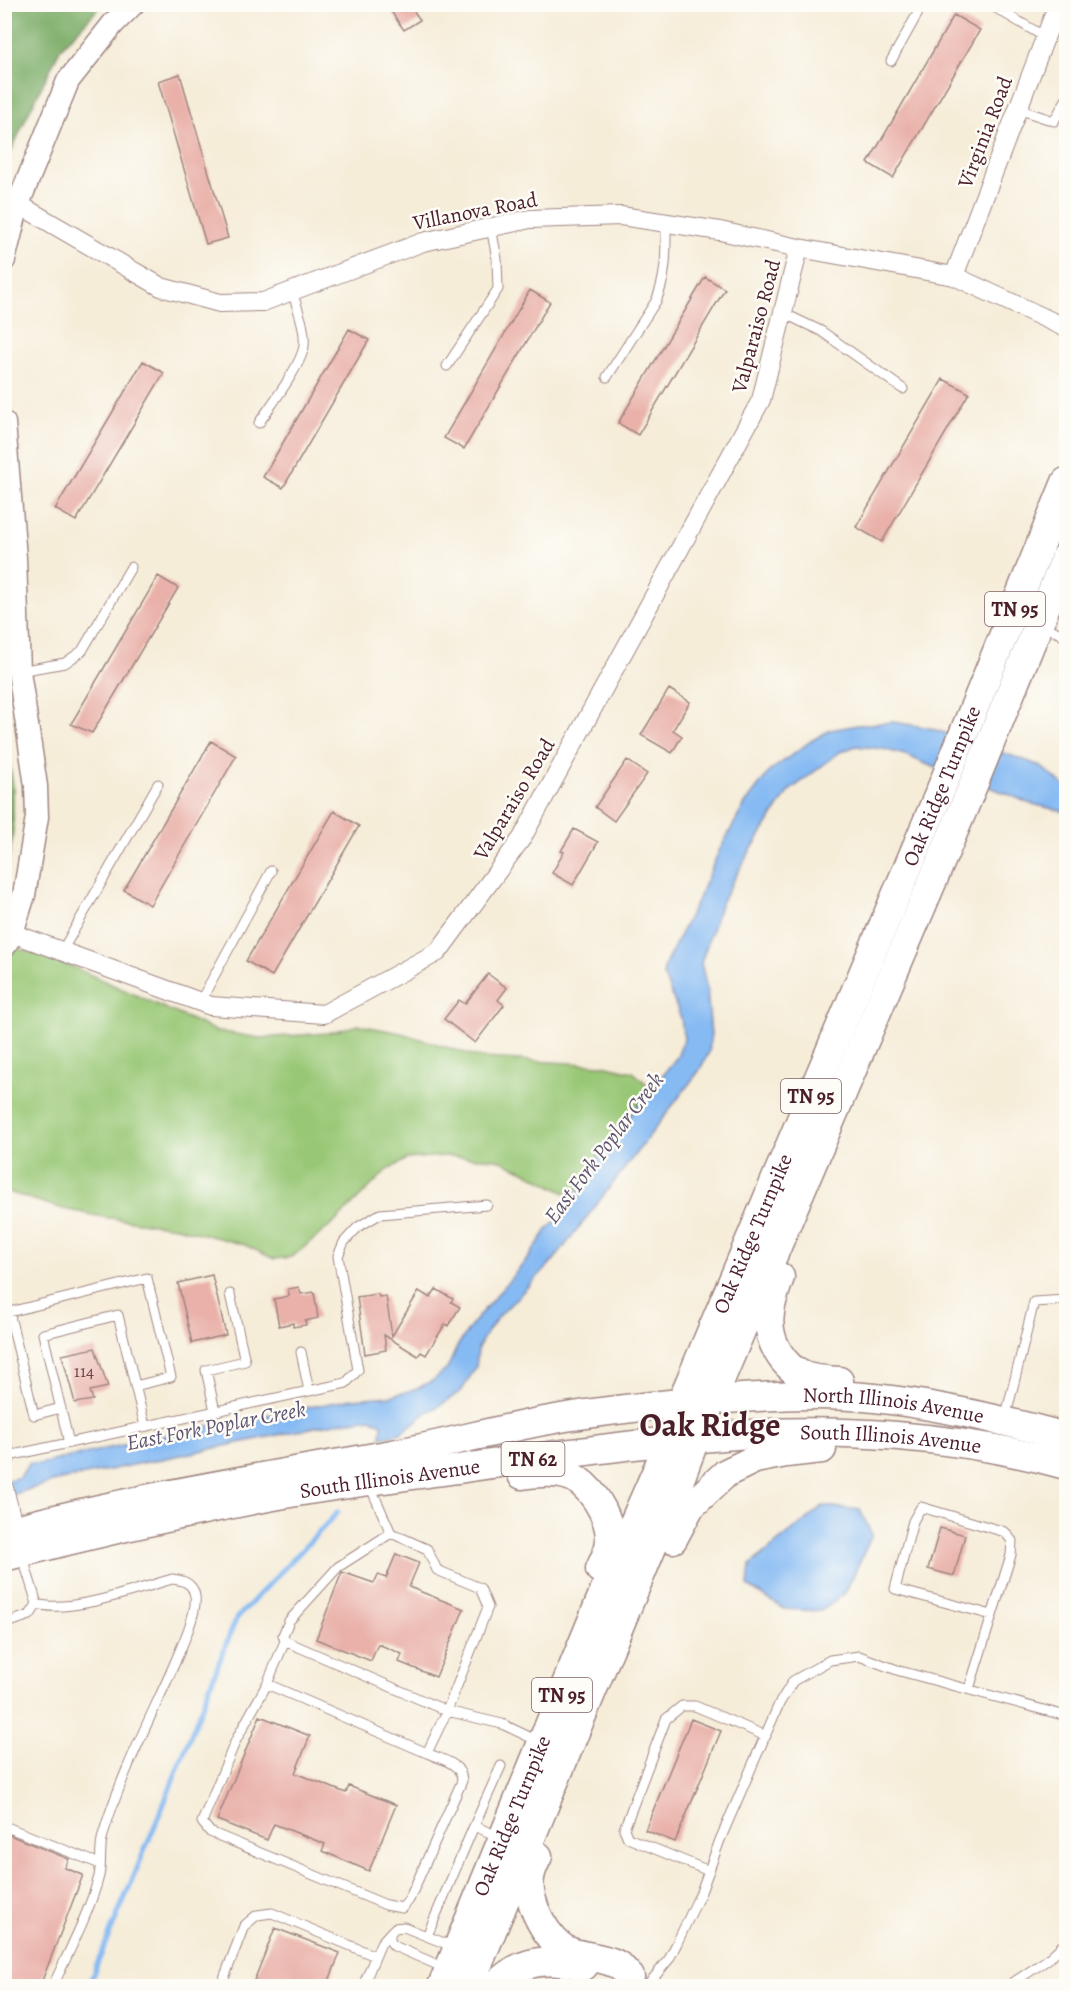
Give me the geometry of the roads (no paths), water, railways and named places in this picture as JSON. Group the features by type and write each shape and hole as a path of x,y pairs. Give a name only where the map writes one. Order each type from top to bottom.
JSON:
{"highway":[{"name":"Oak Ridge Turnpike","path":"516,1843 543,1743 568,1680 681,1440 712,1400 808,1169 954,795 963,735 1027,617 1066,482"},
{"path":"954,795 989,745 1027,617 1066,557"},
{"name":"Oak Ridge Turnpike","path":"466,1970 516,1843 583,1715 676,1490 681,1440 681,1403 882,929 954,795"},
{"path":"644,1406 659,1395 672,1377 804,1068 882,929"},
{"path":"808,1169 798,1226 769,1315 771,1335 778,1353 793,1370 807,1377 868,1384 930,1406"},
{"name":"North Illinois Avenue","path":"681,1403 771,1395 873,1398 930,1406 1002,1435 1066,1437"},
{"name":"South Illinois Avenue","path":"13,1538 124,1503 402,1452 572,1416 681,1403"},
{"name":"South Illinois Avenue","path":"13,1538 126,1527 270,1497 418,1474 681,1440 796,1432 937,1441 1002,1435 1066,1465"},
{"path":"1002,1435 1066,1479"},
{"path":"642,1983 618,1964 569,1951 558,1944 548,1934 533,1905 530,1878 560,1800 583,1715 627,1635 690,1507 726,1473 755,1459 822,1449 892,1451 937,1441"},
{"path":"418,1474 468,1482 546,1472 575,1478 590,1493 602,1510 608,1527 609,1546 580,1616 568,1680"},
{"path":"466,1970 523,1966 549,1960 590,1968 642,1983"}],"street":[{"path":"4,260 18,204 68,81 113,24 133,4"},
{"name":"Virginia Road","path":"954,276 1058,4"},
{"name":"Villanova Road","path":"18,204 161,287 220,303 263,302 423,242 530,219 621,216 720,231 954,276 1066,328"},
{"name":"Valparaiso Road","path":"8,940 62,951 211,1006 324,1014 438,952 522,838 761,400 799,248"},
{"path":"4,423 15,558 19,671 36,786 37,817 24,895 8,940"},
{"path":"4,1488 13,1538"}],"lane":[{"path":"891,61 923,4"},
{"path":"989,4 1045,37"},
{"path":"1018,109 1054,121 1066,100"},
{"path":"608,377 662,288 666,223"},
{"path":"447,366 498,289 497,259 491,228"},
{"path":"259,423 304,348 303,333 292,291"},
{"path":"783,313 821,331 903,389"},
{"path":"19,671 65,663 82,651 131,567"},
{"path":"1027,617 1066,637"},
{"path":"62,951 158,784"},
{"path":"200,1002 271,872"},
{"path":"5,1456 346,1383 358,1370 338,1256 344,1242 358,1227 380,1214 487,1205"},
{"path":"61,1408 34,1415 9,1312 147,1278 171,1377 135,1386"},
{"path":"215,1411 206,1370 245,1361 230,1294"},
{"path":"1002,1435 1034,1302 1066,1300"},
{"path":"69,1443 43,1334 118,1315 145,1426"},
{"path":"301,1352 309,1391"},
{"path":"368,1482 391,1533 427,1549 437,1570 480,1588 488,1607 447,1711 427,1753"},
{"path":"969,1689 1011,1555 1012,1541 1005,1532 921,1507 913,1521 895,1589 992,1615"},
{"path":"267,1684 458,1767 462,1781 409,1900 402,1908 386,1905 210,1832 202,1822 236,1740 267,1684 285,1641 283,1635 289,1621 338,1567 391,1533"},
{"path":"13,1538 37,1604"},
{"path":"37,1604 48,1608 69,1607 172,1579 184,1580 190,1585 195,1595 183,1643 123,1781 102,1838 99,1875 92,1895 53,1986"},
{"path":"4,1624 30,1615 37,1604"},
{"path":"285,1641 447,1711 502,1724 543,1743"},
{"path":"642,1983 669,1959 779,1704 794,1681 830,1660 859,1656 900,1671 1066,1716"},
{"path":"709,1870 628,1838 624,1829 666,1719 682,1706 695,1706 766,1736"},
{"path":"428,1936 501,1766"},
{"path":"4,1826 100,1864"},
{"path":"474,1826 516,1843"},
{"path":"221,1986 244,1926 256,1915 272,1913 375,1956"},
{"path":"363,1986 381,1943 395,1928 404,1927 428,1936 466,1970"},
{"path":"390,1933 390,1941 394,1946 466,1970"},
{"path":"1008,1986 1047,1960 1066,1942"}],"water":[{"name":"East Fork Poplar Creek","path":"893,722 930,728 1040,766 1066,787 1066,812 1028,803 909,756 883,749 856,746 840,752 788,792 747,856 720,905 701,963 707,989 711,1035 709,1052 699,1071 554,1260 497,1318 482,1340 478,1349 476,1367 462,1390 427,1412 401,1433 381,1437 382,1424 371,1418 335,1423 56,1481 5,1497 5,1481 20,1477 29,1463 39,1464 194,1429 352,1399 391,1396 416,1389 432,1381 447,1369 458,1345 477,1318 529,1257 547,1230 570,1206 601,1152 677,1057 684,1039 681,1018 663,974 666,963 719,851 745,804 770,771 830,730"},
{"path":"823,1506 860,1510 872,1535 845,1593 821,1611 784,1609 748,1586 750,1565"}],"waterway":[{"path":"88,1986 163,1806 236,1619 338,1512"}],"district":[{"name":"Oak Ridge","path":"710,1424"}]}
